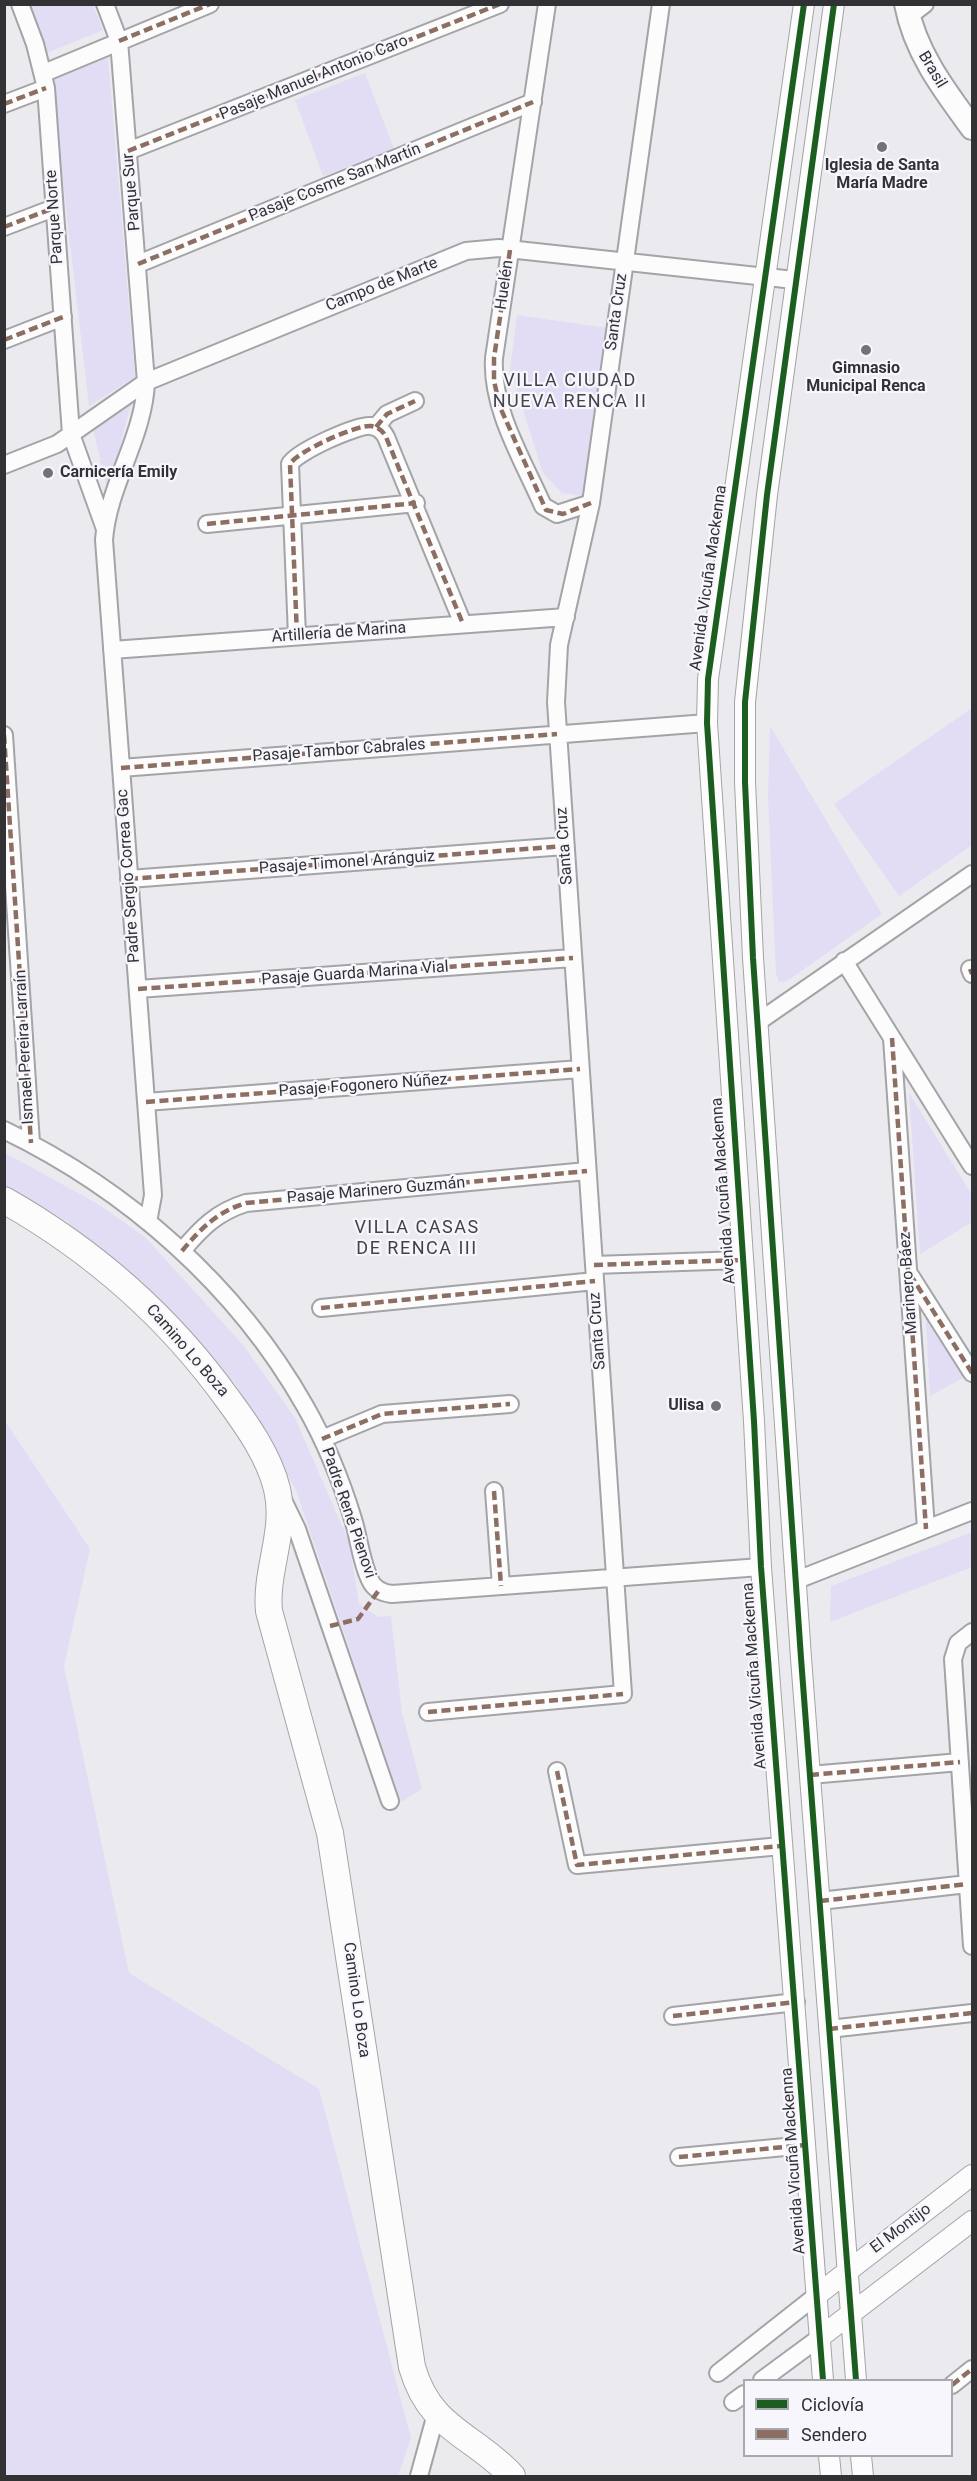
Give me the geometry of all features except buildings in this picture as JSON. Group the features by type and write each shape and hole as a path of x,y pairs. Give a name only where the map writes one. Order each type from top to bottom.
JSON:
{"main road":[{"name":"Brasil","path":"913,9 926,61 969,117"},
{"name":"Camino Lo Boza","path":"4,1200 98,1261 168,1325 212,1378 249,1430 277,1489 280,1522 268,1584 269,1611 310,1753 330,1833 412,2367 422,2396 436,2414 512,2476"}],"street":[{"name":"Parque Norte","path":"20,4 45,80 71,434"},
{"name":"Parque Sur","path":"105,4 119,41 146,382"},
{"path":"4,104 119,41 210,4"},
{"name":"Pasaje Manuel Antonio Caro","path":"128,151 500,4"},
{"name":"Huelén","path":"547,4 494,358 496,394 546,510 563,514 591,503"},
{"name":"Santa Cruz","path":"428,1712 623,1694 557,734 556,674 591,503 661,4"},
{"name":"Avenida Vicuña Mackenna","path":"804,4 708,680 707,723 754,1421 761,1567 781,1846 796,2002 823,2379"},
{"path":"834,4 794,280 745,702 748,861 758,1022 814,1842 856,2379"},
{"name":"Pasaje Cosme San Martín","path":"138,264 533,102"},
{"path":"4,227 54,208"},
{"name":"Campo de Marte","path":"4,465 57,444 146,382 455,255 488,248 764,275 794,280"},
{"path":"4,340 63,317"},
{"name":"Padre Sergio Correa Gac","path":"146,382 143,409 110,504 105,529 153,1195 148,1222"},
{"path":"376,427 387,414 415,401"},
{"path":"297,636 290,469 296,455 362,427 376,427 386,437 416,503 463,624"},
{"name":"Padre Sergio Correa Gac","path":"71,434 105,529"},
{"path":"207,524 416,503"},
{"name":"Artillería de Marina","path":"112,650 566,618"},
{"name":"Pasaje Tambor Cabrales","path":"121,768 707,723"},
{"name":"Ismael Pereira Larraín","path":"4,735 31,1143"},
{"name":"Pasaje Timonel Aránguiz","path":"129,879 565,846"},
{"path":"758,1022 972,874"},
{"name":"Pasaje Guarda Marina Vial","path":"138,989 573,958"},
{"path":"844,961 972,1166"},
{"name":"Marinero Báez","path":"892,1038 926,1529"},
{"name":"Pasaje Fogonero Núñez","path":"146,1102 580,1069"},
{"name":"Padre René Pienovi","path":"4,1130 31,1143 92,1180 148,1222 182,1251 218,1287 263,1342 322,1439 352,1517 370,1580 379,1590 392,1594 761,1567"},
{"name":"Pasaje Marinero Guzmán","path":"182,1251 204,1225 231,1208 246,1203 587,1172"},
{"path":"321,1308 594,1273 742,1260"},
{"path":"908,1271 972,1373"},
{"path":"322,1439 365,1419 392,1413 510,1404"},
{"path":"754,1421 785,1420"},
{"name":"Camino Lo Boza","path":"277,1489 297,1529 390,1800"},
{"path":"494,1491 501,1586"},
{"path":"797,1580 972,1511"},
{"path":"972,1632 958,1643 953,1659 972,1946"},
{"path":"768,1662 801,1658"},
{"path":"810,1775 960,1762"},
{"path":"558,1770 577,1865 814,1842"},
{"path":"820,1901 967,1884"},
{"path":"673,2016 796,2002"},
{"path":"829,2029 972,2013"},
{"path":"679,2157 806,2145"},
{"name":"El Montijo","path":"718,2373 972,2175"},
{"path":"763,2379 972,2221"},
{"path":"953,2384 972,2370"},
{"path":"419,2476 436,2414"},
{"path":"829,2457 831,2476"},
{"path":"861,2457 863,2476"}],"shaded area":[{"path":"27,5 93,5 103,30 47,53"},
{"path":"108,57 135,377 89,406 51,81"},
{"path":"365,73 394,149 323,176 295,100"},
{"path":"517,315 607,328 584,496 562,493 543,473 510,369"},
{"path":"131,404 108,492 93,429"},
{"path":"972,708 972,845 899,896 834,804"},
{"path":"770,726 882,914 787,981 779,982 776,973 768,797"},
{"path":"909,1093 972,1195 972,1222 920,1254"},
{"path":"5,1153 98,1204 145,1237 244,1346 295,1418 349,1542 359,1604 378,1617 391,1616 402,1713 422,1789 401,1802 296,1490 237,1386 149,1291 65,1220 5,1186"},
{"path":"925,1306 965,1377 930,1396"},
{"path":"5,1421 90,1549 64,1666 129,1973 319,2089 411,2438 398,2476 5,2476"},
{"path":"972,1532 972,1567 830,1622 831,1586"}],"marked path":[{"path":"119,41 210,4"},
{"path":"128,151 500,4"},
{"path":"4,104 46,88"},
{"path":"138,264 533,102"},
{"path":"4,227 54,208"},
{"path":"510,250 494,358 494,381 500,407 546,510 563,514 591,503"},
{"path":"4,340 63,317"},
{"path":"376,427 387,414 415,401"},
{"path":"297,636 290,464 303,453 328,440 354,429 371,426 376,427 386,437 463,624"},
{"path":"207,524 416,503"},
{"path":"121,768 557,734"},
{"path":"4,735 31,1143"},
{"path":"129,879 565,846"},
{"path":"138,989 573,958"},
{"path":"970,969 972,974"},
{"path":"892,1038 926,1529"},
{"path":"146,1102 580,1069"},
{"path":"182,1251 210,1222 226,1211 246,1203 587,1171"},
{"path":"594,1265 742,1260"},
{"path":"910,1274 972,1373"},
{"path":"321,1308 595,1281"},
{"path":"322,1439 382,1414 510,1404"},
{"path":"494,1491 501,1586"},
{"path":"330,1626 358,1619 379,1590"},
{"path":"428,1712 623,1694"},
{"path":"810,1775 960,1762"},
{"path":"557,1771 577,1865 781,1846"},
{"path":"820,1901 967,1884"},
{"path":"673,2016 796,2002"},
{"path":"829,2029 972,2013"},
{"path":"679,2157 806,2145"},
{"path":"953,2384 972,2369"}],"cycle path":[{"path":"804,4 708,679 707,723 754,1421 761,1567 823,2379"},
{"path":"834,4 767,495 745,702 745,782 753,958 801,1658 856,2379"}],"place":[{"name":"Iglesia de Santa María Madre","path":"882,147"},
{"name":"Gimnasio Municipal Renca","path":"866,350"},
{"name":"Carnicería Emily","path":"48,473"},
{"name":"Ulisa","path":"716,1406"}],"district":[{"name":"VILLA CIUDAD NUEVA RENCA II","path":"570,391"},
{"name":"VILLA CASAS DE RENCA III","path":"417,1238"}]}
